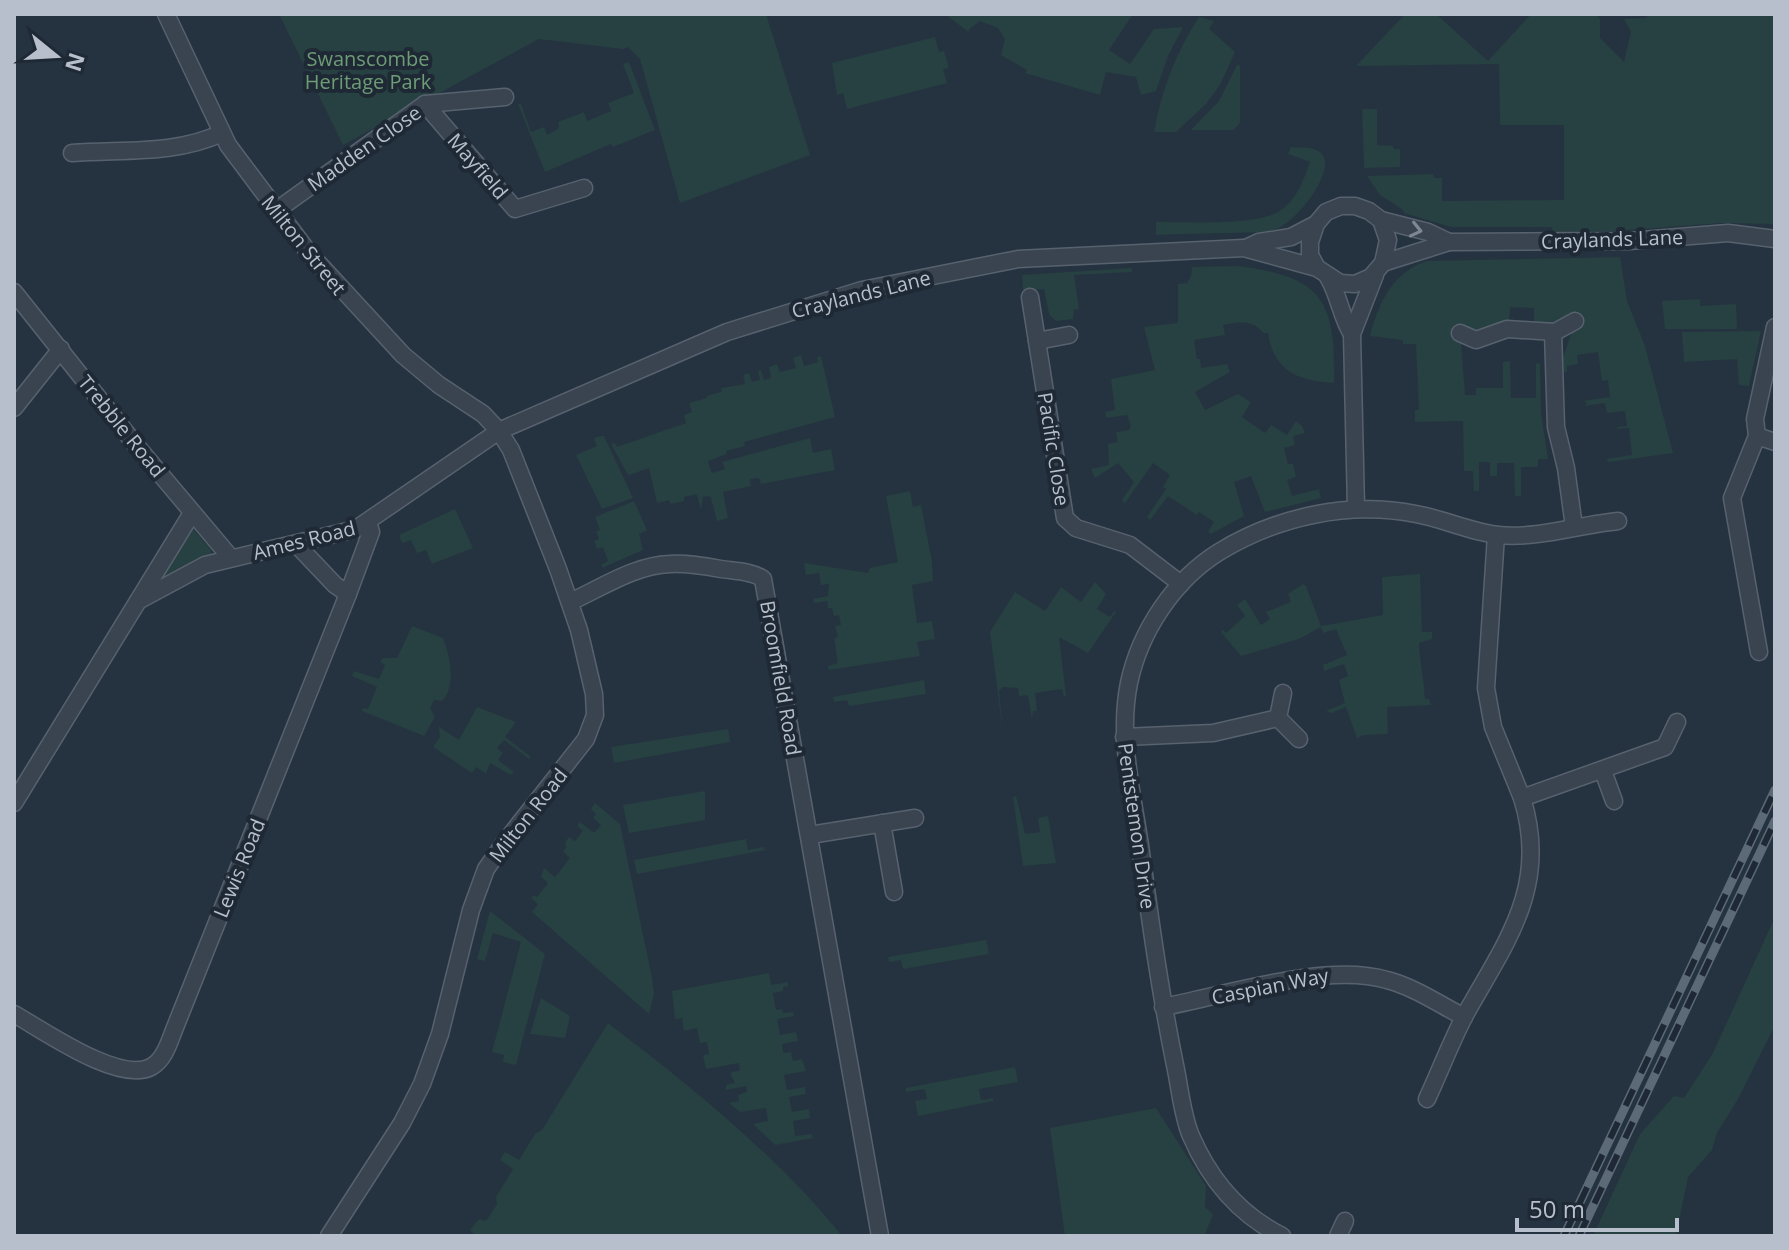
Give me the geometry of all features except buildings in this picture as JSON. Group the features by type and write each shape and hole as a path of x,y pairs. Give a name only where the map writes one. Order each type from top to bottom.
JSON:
{"street":[{"name":"Milton Street","path":"166,14 239,163 309,253 394,347 439,385 483,414 499,431"},
{"name":"Madden Close","path":"277,210 425,104 505,97"},
{"name":"Mayfield","path":"425,104 515,209 584,188"},
{"path":"72,153 175,148 222,133"},
{"name":"Craylands Lane","path":"499,431 727,332 862,290 1018,259 1244,248 1259,242 1295,236 1316,224 1326,212 1341,206 1363,208 1381,220 1428,232 1449,242"},
{"path":"1381,220 1388,240 1352,334 1356,508 1414,513 1496,535 1530,534 1618,521"},
{"path":"1316,224 1309,247 1337,292 1352,334"},
{"name":"Craylands Lane","path":"1244,248 1323,272 1337,283 1355,284 1366,281 1380,267 1449,242 1629,241 1728,233 1775,239"},
{"name":"Trebble Road","path":"14,292 231,558"},
{"name":"Pacific Close","path":"1030,297 1065,518 1079,529 1130,545 1181,584"},
{"path":"1460,333 1476,340 1507,329 1553,332 1575,321"},
{"path":"1759,652 1732,498 1757,436 1755,419 1775,327"},
{"path":"1553,332 1556,427 1566,468 1574,527"},
{"path":"1037,341 1069,335"},
{"path":"14,408 61,349"},
{"name":"Ames Road","path":"138,601 196,568 351,531 499,431"},
{"name":"Milton Road","path":"329,1236 402,1123 422,1084 440,1034 471,910 486,869 580,748 595,715 594,694 570,602 520,472 499,431"},
{"path":"1757,436 1775,442"},
{"name":"Pentstemon Drive","path":"1282,1236 1238,1208 1201,1156 1190,1132 1163,1007 1124,737 1126,700 1137,656 1157,616 1181,584 1219,553 1261,531 1303,518 1356,508"},
{"name":"Ames Road","path":"14,803 192,513"},
{"name":"Lewis Road","path":"14,1014 117,1068 143,1070 160,1060 348,594 371,532 368,522"},
{"path":"1427,1099 1464,1017 1508,944 1523,902 1530,848 1522,798 1493,727 1487,693 1487,644 1496,535"},
{"path":"296,544 335,585 348,594"},
{"name":"Broomfield Road","path":"570,602 633,573 663,564 696,565 761,577 880,1236"},
{"path":"1278,718 1283,693"},
{"path":"1124,737 1213,733 1278,718"},
{"path":"1278,718 1299,739"},
{"path":"1522,798 1665,747 1677,722"},
{"path":"1603,771 1614,801"},
{"path":"810,835 915,818"},
{"path":"882,823 894,892"},
{"name":"Caspian Way","path":"1163,1007 1340,973 1392,981 1464,1017"}],"green space":[{"name":"Swanscombe Heritage Park","path":"279,14 766,14 810,155 680,203 640,59 628,47 623,49 539,39 343,145"},
{"path":"945,14 1133,14 1109,50 1130,64 1154,29 1183,27 1168,56 1156,91 1141,95 1136,77 1106,72 1100,95 1025,73 1027,70 1001,55 1005,39 998,28 980,21 968,30 971,34"},
{"path":"1405,14 1436,14 1488,61 1531,14 1596,14 1600,19 1600,38 1624,62 1631,32 1624,19 1645,18 1651,14 1775,14 1775,224 1722,223 1553,232 1552,227 1451,227 1404,213 1380,195 1367,176 1433,174 1434,178 1442,178 1442,201 1564,200 1564,125 1500,125 1499,64 1356,66"},
{"path":"1199,17 1214,21 1209,29 1235,52 1220,85 1206,104 1176,132 1154,132 1170,72"},
{"path":"935,37 939,52 944,51 949,68 943,69 947,83 847,109 843,93 837,95 832,63"},
{"path":"629,62 655,130 613,147 611,144 545,172 518,104 521,104 531,132 544,127 547,135 559,128 558,122 584,112 587,121 611,111 608,103 634,93 623,64"},
{"path":"1237,65 1240,66 1240,123 1233,130 1191,130 1219,101"},
{"path":"1362,109 1377,109 1377,145 1400,149 1400,167 1364,168"},
{"path":"1291,147 1310,148 1321,153 1325,160 1324,171 1312,195 1283,226 1258,232 1156,235 1156,222 1240,221 1257,219 1281,210 1296,194 1310,162 1288,154"},
{"path":"1620,257 1627,301 1645,346 1673,453 1609,462 1606,459 1632,455 1629,428 1617,429 1627,426 1625,411 1607,413 1605,403 1585,406 1587,403 1583,401 1610,397 1608,380 1602,381 1598,352 1577,355 1578,364 1567,366 1567,372 1558,373 1573,328 1534,322 1534,308 1510,307 1509,322 1481,333 1460,332 1455,340 1461,343 1465,395 1476,395 1476,388 1503,388 1503,362 1510,361 1511,398 1536,398 1536,363 1540,364 1541,413 1548,459 1538,459 1538,467 1521,467 1521,496 1515,496 1514,463 1497,463 1497,476 1490,476 1490,462 1479,462 1479,491 1474,491 1473,471 1464,471 1463,421 1415,422 1415,410 1419,410 1416,344 1370,336 1389,290 1405,272 1427,261"},
{"path":"1238,266 1289,277 1319,298 1332,332 1334,383 1310,380 1290,372 1276,357 1268,333 1263,333 1255,325 1223,325 1225,335 1194,340 1201,368 1227,364 1230,372 1195,392 1205,410 1238,394 1251,402 1242,417 1265,433 1271,425 1287,435 1296,421 1305,433 1293,436 1295,445 1284,448 1288,464 1293,464 1296,477 1287,480 1292,496 1319,489 1321,498 1265,512 1251,476 1234,482 1244,516 1211,534 1208,532 1214,522 1168,496 1150,520 1147,517 1166,489 1163,487 1170,475 1153,463 1125,503 1122,500 1134,482 1118,463 1095,478 1091,469 1109,465 1108,444 1118,442 1116,432 1129,430 1131,426 1127,415 1106,418 1105,412 1115,410 1111,379 1155,370 1144,327 1178,323 1178,284 1187,283 1192,267"},
{"path":"1132,268 1132,272 1074,275 1079,309 1074,310 1073,319 1056,321 1049,314 1044,289 1023,291 1022,275"},
{"path":"1700,299 1700,306 1736,304 1737,329 1665,329 1662,301"},
{"path":"1761,331 1749,386 1739,385 1737,359 1684,362 1682,332"},
{"path":"801,355 804,366 818,362 817,357 821,356 835,417 744,442 745,446 726,451 727,454 708,461 712,473 725,469 722,462 810,438 813,453 831,449 835,470 761,484 759,478 750,479 751,486 723,492 728,518 717,521 708,496 703,497 701,510 697,494 671,504 669,500 657,503 649,468 627,473 611,444 615,443 617,447 686,423 684,415 692,412 689,403 721,392 722,388 745,384 743,375 749,373 752,382 760,380 758,371 761,370 764,380 771,378 769,367 777,364 780,372 796,368 793,358"},
{"path":"604,436 633,498 602,509 576,455 597,446 594,438"},
{"path":"910,491 913,507 921,505 932,561 933,581 912,585 917,623 932,621 935,639 917,642 920,656 829,670 828,666 838,663 834,638 838,637 835,626 841,625 839,615 834,616 827,601 814,603 813,599 828,596 829,584 821,585 819,573 806,575 804,563 868,573 870,568 898,562 886,496"},
{"path":"634,501 647,530 639,534 643,550 602,568 601,565 608,561 603,547 597,549 594,541 599,539 596,532 600,530 595,517"},
{"path":"455,509 473,548 432,564 426,550 417,553 411,540 402,543 399,535"},
{"path":"192,528 211,554 160,580"},
{"path":"1420,574 1422,632 1432,632 1432,639 1419,643 1425,699 1429,699 1431,705 1387,707 1388,734 1357,738 1346,707 1331,713 1326,711 1345,703 1339,680 1348,676 1344,664 1324,671 1323,665 1347,655 1336,629 1323,633 1321,627 1299,639 1241,656 1221,632 1226,633 1245,616 1237,605 1245,599 1261,625 1270,619 1266,612 1291,602 1288,594 1303,584 1321,626 1383,615 1382,577"},
{"path":"1095,582 1106,594 1097,609 1110,617 1116,612 1088,653 1059,637 1066,696 1062,689 1035,693 1037,711 1033,711 1032,719 1028,695 1019,696 1018,688 1003,687 999,691 1003,734 990,632 1015,592 1045,611 1061,587 1081,602"},
{"path":"412,626 443,638 451,671 447,695 442,701 434,700 430,708 435,717 424,736 362,711 363,708 368,709 377,687 352,676 354,671 379,679 385,665 380,662 383,658 397,658"},
{"path":"924,680 926,694 849,706 847,700 834,702 833,697"},
{"path":"477,707 516,722 505,737 531,757 529,759 504,740 497,748 503,753 498,760 514,772 511,775 490,763 486,774 476,767 472,773 433,747 440,737 439,727 459,740"},
{"path":"728,729 730,742 614,763 611,747"},
{"path":"705,791 705,820 629,833 623,805"},
{"path":"1016,796 1025,834 1040,832 1038,818 1048,816 1056,863 1023,866 1013,797"},
{"path":"595,803 620,824 652,978 654,994 649,1014 532,912 538,904 531,898 534,895 537,897 548,883 541,877 544,868 555,877 570,858 563,851 565,842 569,837 575,841 583,831 577,826 580,822 594,833 601,825 593,818 596,814 591,809"},
{"path":"746,839 748,850 764,847 765,850 637,874 634,860"},
{"path":"490,911 545,954 516,1065 503,1062 504,1055 492,1052 521,942 493,933 485,961 477,959"},
{"path":"1775,917 1775,1025 1738,1099 1717,1133 1712,1150 1688,1177 1676,1236 1593,1236 1640,1134 1674,1096 1684,1098 1713,1053"},
{"path":"986,940 989,954 903,969 901,960 889,962 888,957"},
{"path":"769,973 771,985 788,982 783,991 773,993 776,1010 793,1012 794,1016 777,1019 780,1035 796,1032 798,1041 782,1044 783,1053 791,1052 793,1061 802,1059 806,1071 784,1075 787,1090 805,1087 806,1094 789,1097 792,1112 809,1109 810,1118 793,1121 795,1136 812,1134 813,1138 775,1145 753,1124 768,1121 766,1108 740,1112 729,1103 739,1101 738,1095 747,1092 746,1086 726,1090 726,1085 735,1083 730,1073 740,1070 739,1063 706,1069 703,1055 709,1054 707,1042 700,1043 697,1028 684,1031 682,1018 675,1019 672,991"},
{"path":"541,998 570,1016 565,1038 530,1034"},
{"path":"608,1023 701,1097 761,1150 790,1177 842,1236 476,1236 470,1230 479,1219 486,1221 513,1169 500,1160 505,1152 519,1160 535,1134 542,1130"},
{"path":"1015,1067 1018,1082 979,1089 981,1100 993,1098 993,1101 918,1116 915,1101 927,1099 925,1089 906,1092 906,1088"},
{"path":"1156,1108 1206,1186 1205,1207 1213,1215 1204,1236 1065,1236 1050,1128"}],"railway":[{"path":"1564,1236 1775,790"},
{"path":"1579,1236 1775,821"}]}
